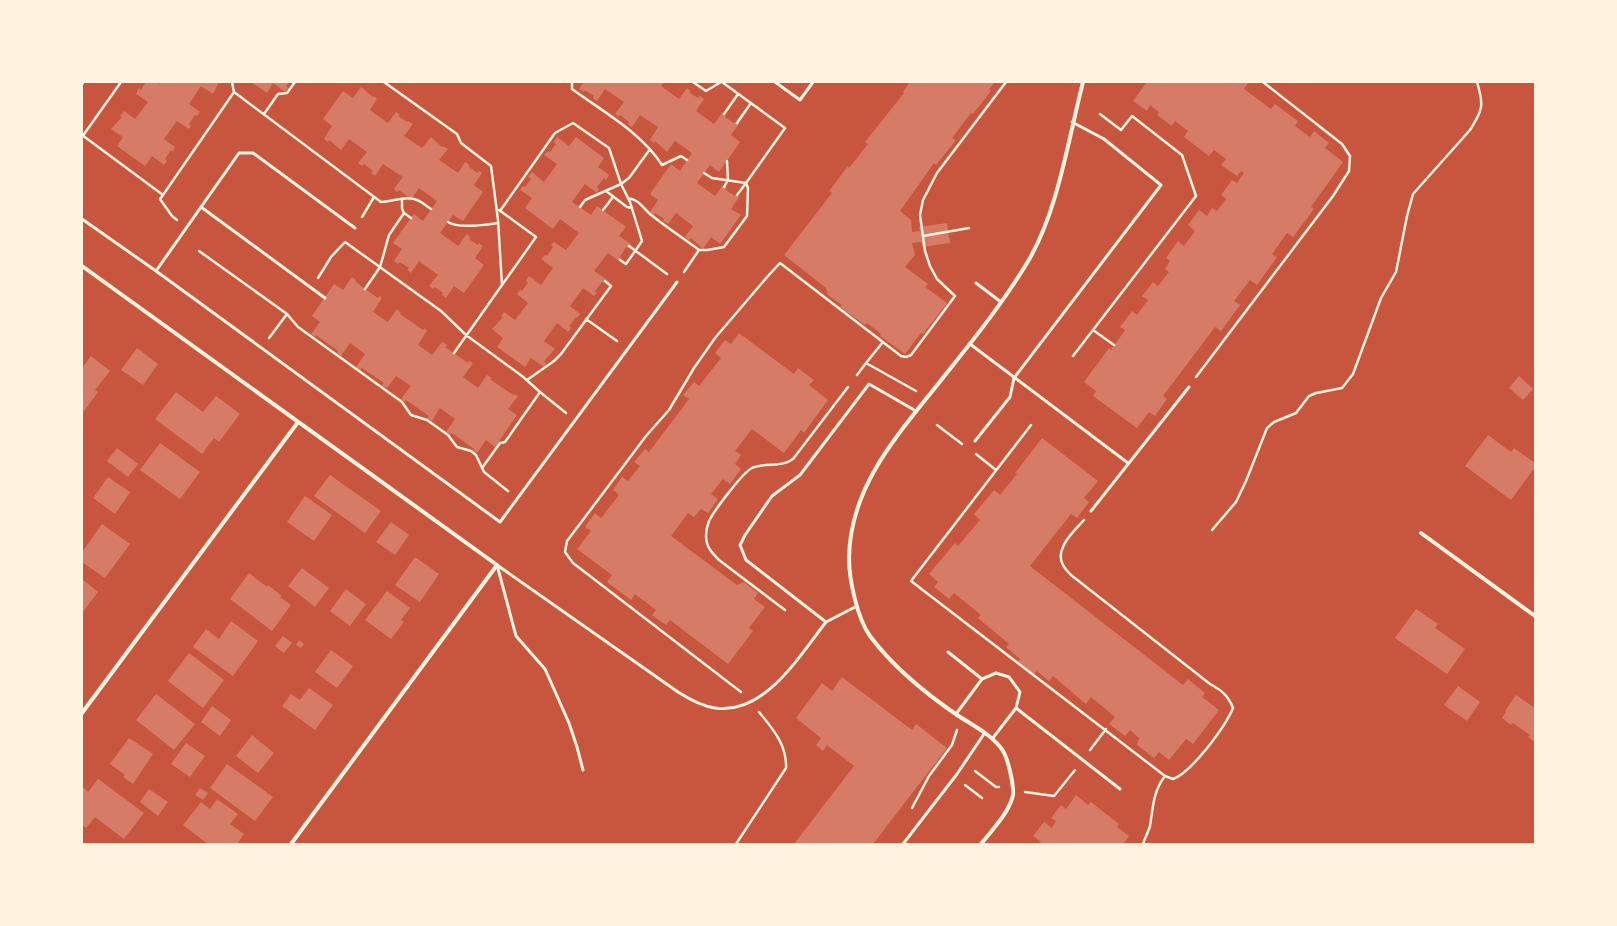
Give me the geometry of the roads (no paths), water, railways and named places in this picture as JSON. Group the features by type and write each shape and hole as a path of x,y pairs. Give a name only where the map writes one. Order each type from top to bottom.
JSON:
{"street":[{"path":"981,844 1006,810 1013,794 1010,773 1004,752 992,739 961,718 909,677 889,658 868,634 857,606 849,573 853,520 864,491 884,453 970,344 1028,262 1046,222 1084,82"},
{"path":"82,266 497,565 290,844"},
{"path":"82,713 298,422"},
{"path":"1421,533 1535,616"}],"lane":[{"path":"775,82 800,100 813,82"},
{"path":"975,441 1010,397 1014,378 1161,185 1104,139 1072,122"},
{"path":"156,271 239,153 253,153 355,228"},
{"path":"201,207 325,298"},
{"path":"82,219 156,271 500,522 677,282"},
{"path":"976,283 1001,302"},
{"path":"970,344 1128,463"},
{"path":"826,622 746,560 740,546 744,535 772,496 800,474 869,384 916,411"},
{"path":"1091,511 1189,387"},
{"path":"497,565 678,692 698,704 714,708 729,709 744,705 763,695 779,681 826,622 857,606"},
{"path":"497,565 516,636 545,669 569,723 577,747 582,770"},
{"path":"948,652 982,679"},
{"path":"956,714 982,679 996,673 1009,678 1020,692 1016,708 992,739"},
{"path":"1016,708 1120,789"},
{"path":"904,844 984,734"}]}
